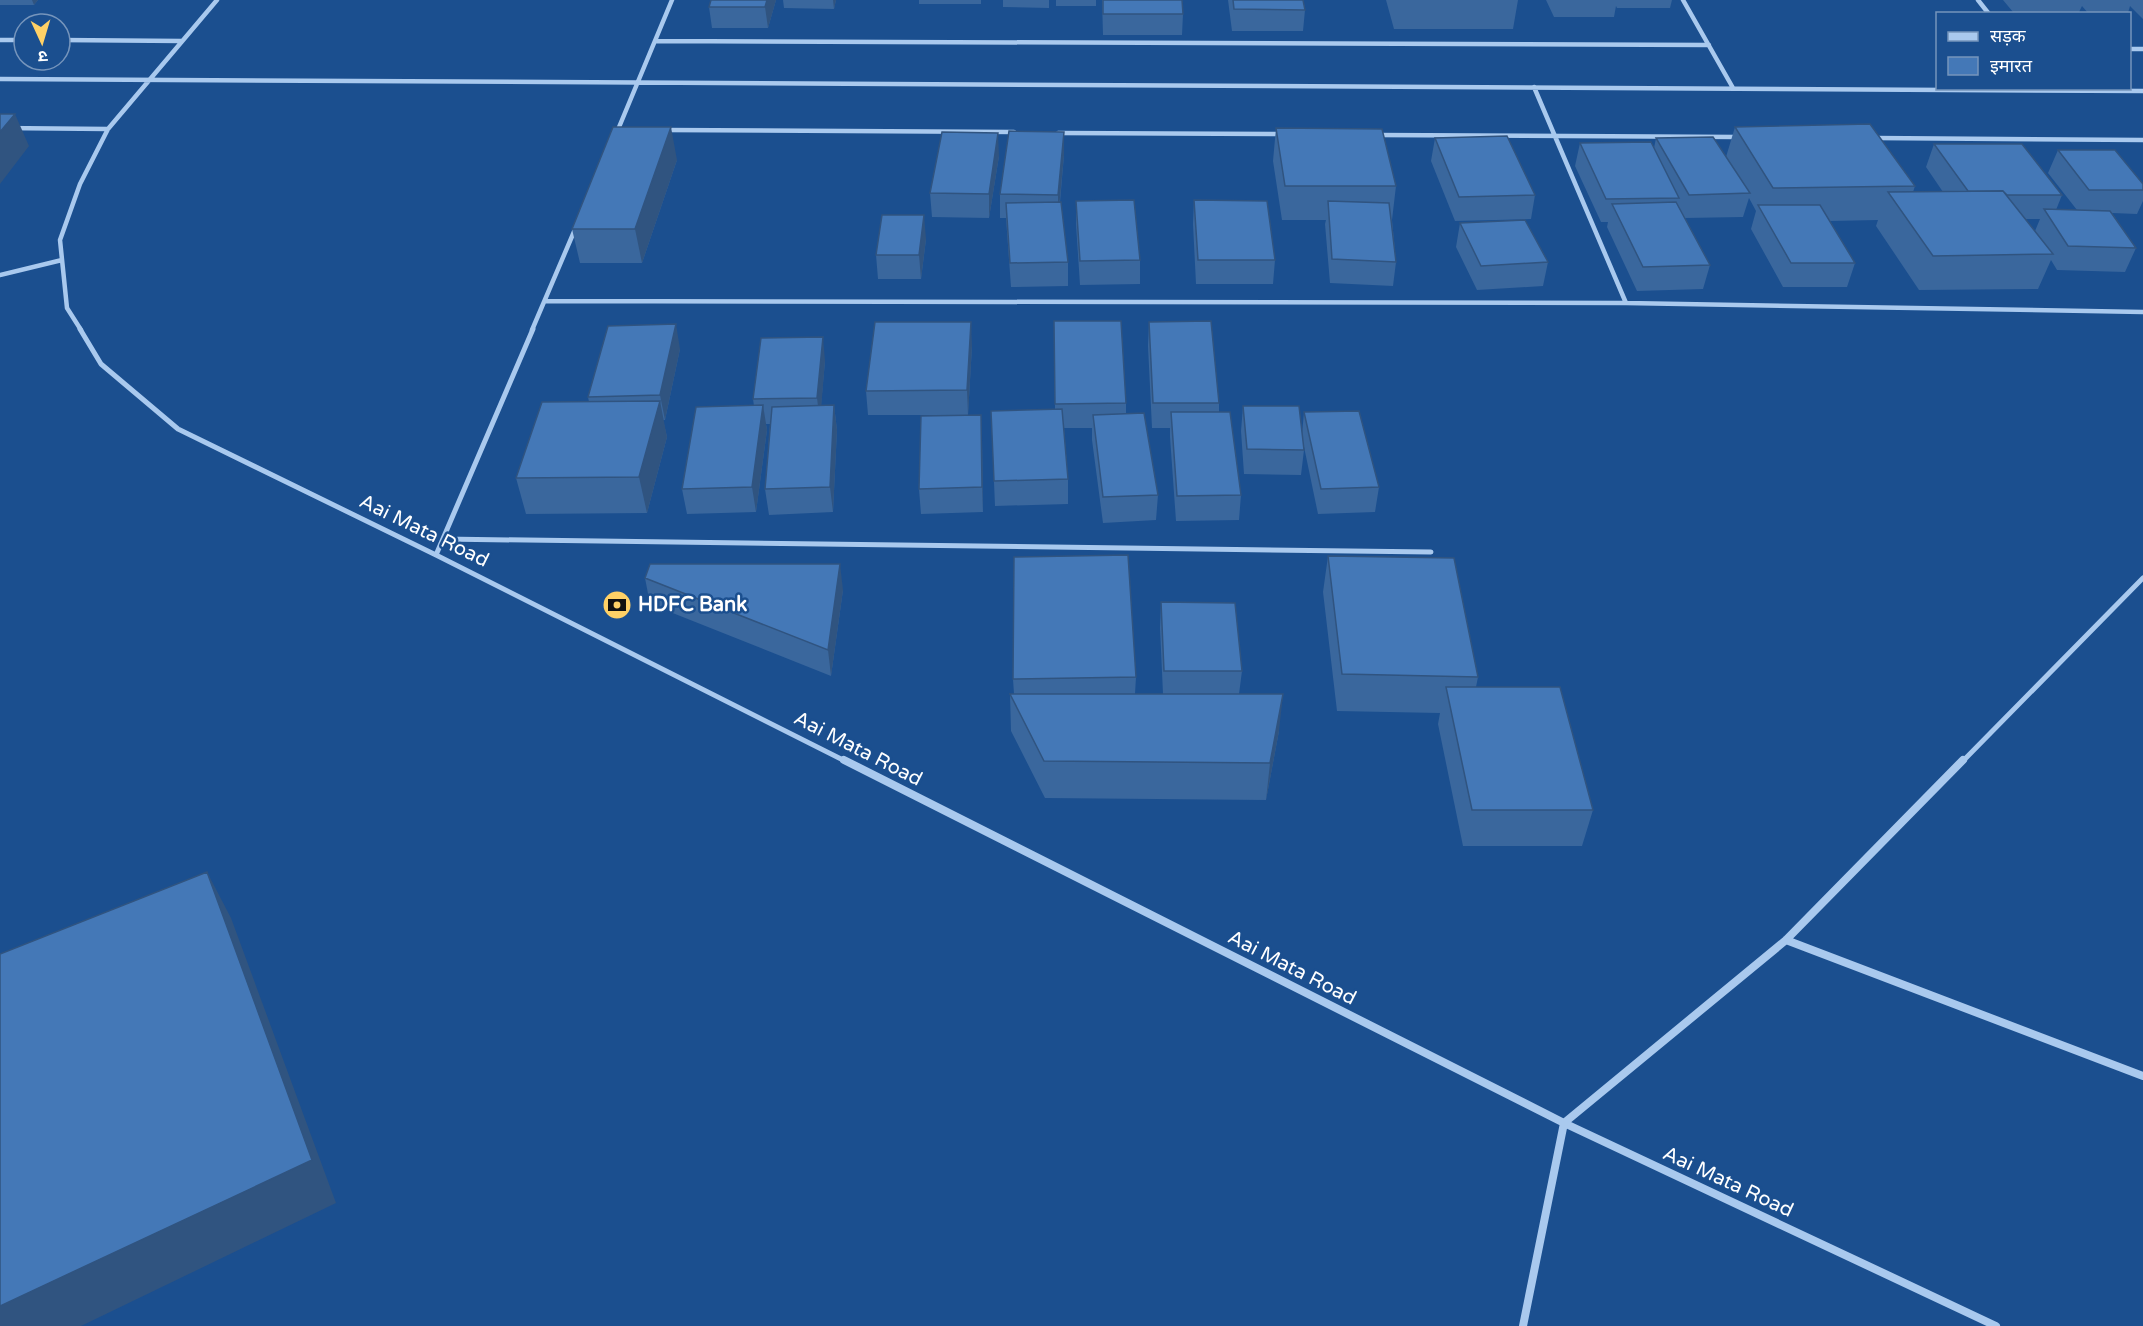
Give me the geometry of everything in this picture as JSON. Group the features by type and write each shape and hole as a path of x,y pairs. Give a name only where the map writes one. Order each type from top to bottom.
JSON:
{"street":[{"name":"Aai Mata Road","path":"217,0 108,129 80,184 60,240 67,308 102,364 178,429 436,555 1564,1123 1996,1326"},
{"path":"613,141 672,0"},
{"path":"1683,0 1733,88"},
{"path":"1978,0 1987,12"},
{"path":"72,40 182,41"},
{"path":"655,41 1709,45"},
{"path":"0,79 1936,89"},
{"path":"1534,87 1552,136 1626,303"},
{"path":"2096,90 2143,91"},
{"path":"0,128 108,129"},
{"path":"617,130 629,130"},
{"path":"653,130 1025,133"},
{"path":"1049,133 1289,134"},
{"path":"1373,135 1742,137"},
{"path":"1871,138 2143,140"},
{"path":"436,555 581,216"},
{"path":"0,275 62,260"},
{"path":"545,301 1626,303 2143,312"},
{"path":"443,539 1431,552"},
{"path":"1523,1326 1564,1123 1786,940 2143,578"},
{"path":"1786,940 2143,1076"}],"building":[{"path":"711,0 767,0 765,7 709,7"},
{"path":"1103,0 1182,0 1183,14 1103,14"},
{"path":"1233,0 1303,0 1305,10 1234,9"},
{"path":"0,114 15,114 0,132"},
{"path":"1870,124 1915,186 1773,188 1735,127"},
{"path":"613,127 671,127 635,229 572,229"},
{"path":"1276,128 1382,129 1396,186 1285,186"},
{"path":"1009,131 1064,132 1058,195 1000,194"},
{"path":"942,132 998,133 989,194 930,193"},
{"path":"1507,136 1535,195 1459,197 1435,138"},
{"path":"1713,137 1750,193 1689,195 1656,138"},
{"path":"1651,142 1679,198 1606,199 1580,143"},
{"path":"1934,144 2022,144 2062,195 2007,195 2003,191 1968,191"},
{"path":"2058,150 2115,150 2143,184 2143,190 2089,190"},
{"path":"2003,191 2053,254 1933,256 1888,192"},
{"path":"1134,200 1140,260 1080,261 1076,201"},
{"path":"1194,200 1267,201 1275,260 1198,260"},
{"path":"1328,201 1389,203 1396,262 1332,259"},
{"path":"1061,202 1068,262 1010,263 1006,203"},
{"path":"1676,202 1710,265 1643,267 1612,204"},
{"path":"1758,205 1820,205 1855,263 1791,263"},
{"path":"2044,209 2110,211 2136,248 2068,246"},
{"path":"882,215 924,215 919,255 876,255"},
{"path":"1525,220 1548,262 1481,266 1460,223"},
{"path":"1054,321 1121,321 1126,403 1055,404"},
{"path":"1211,321 1219,403 1153,403 1149,322"},
{"path":"875,322 971,322 967,390 866,391"},
{"path":"676,324 660,395 588,397 608,326"},
{"path":"823,337 817,398 753,399 761,338"},
{"path":"660,401 639,477 516,478 542,402"},
{"path":"763,405 752,487 682,489 696,407"},
{"path":"834,405 830,487 765,489 772,407"},
{"path":"1243,406 1299,406 1304,450 1247,449"},
{"path":"1062,409 1068,479 994,481 991,411"},
{"path":"1359,411 1379,487 1321,489 1304,412"},
{"path":"1171,412 1230,412 1241,495 1177,496"},
{"path":"1144,413 1158,495 1103,497 1093,415"},
{"path":"981,415 982,487 919,489 921,416"},
{"path":"1128,555 1136,677 1013,679 1014,557"},
{"path":"1328,556 1454,558 1478,677 1342,674"},
{"path":"650,564 840,564 828,650 645,578"},
{"path":"1161,602 1235,603 1242,671 1164,671"},
{"path":"1446,687 1560,687 1593,810 1472,810"},
{"path":"1010,694 1283,694 1270,763 1044,761"},
{"path":"207,872 312,1160 0,1306 0,954"}],"place":[{"name":"HDFC Bank","path":"617,605"}]}
